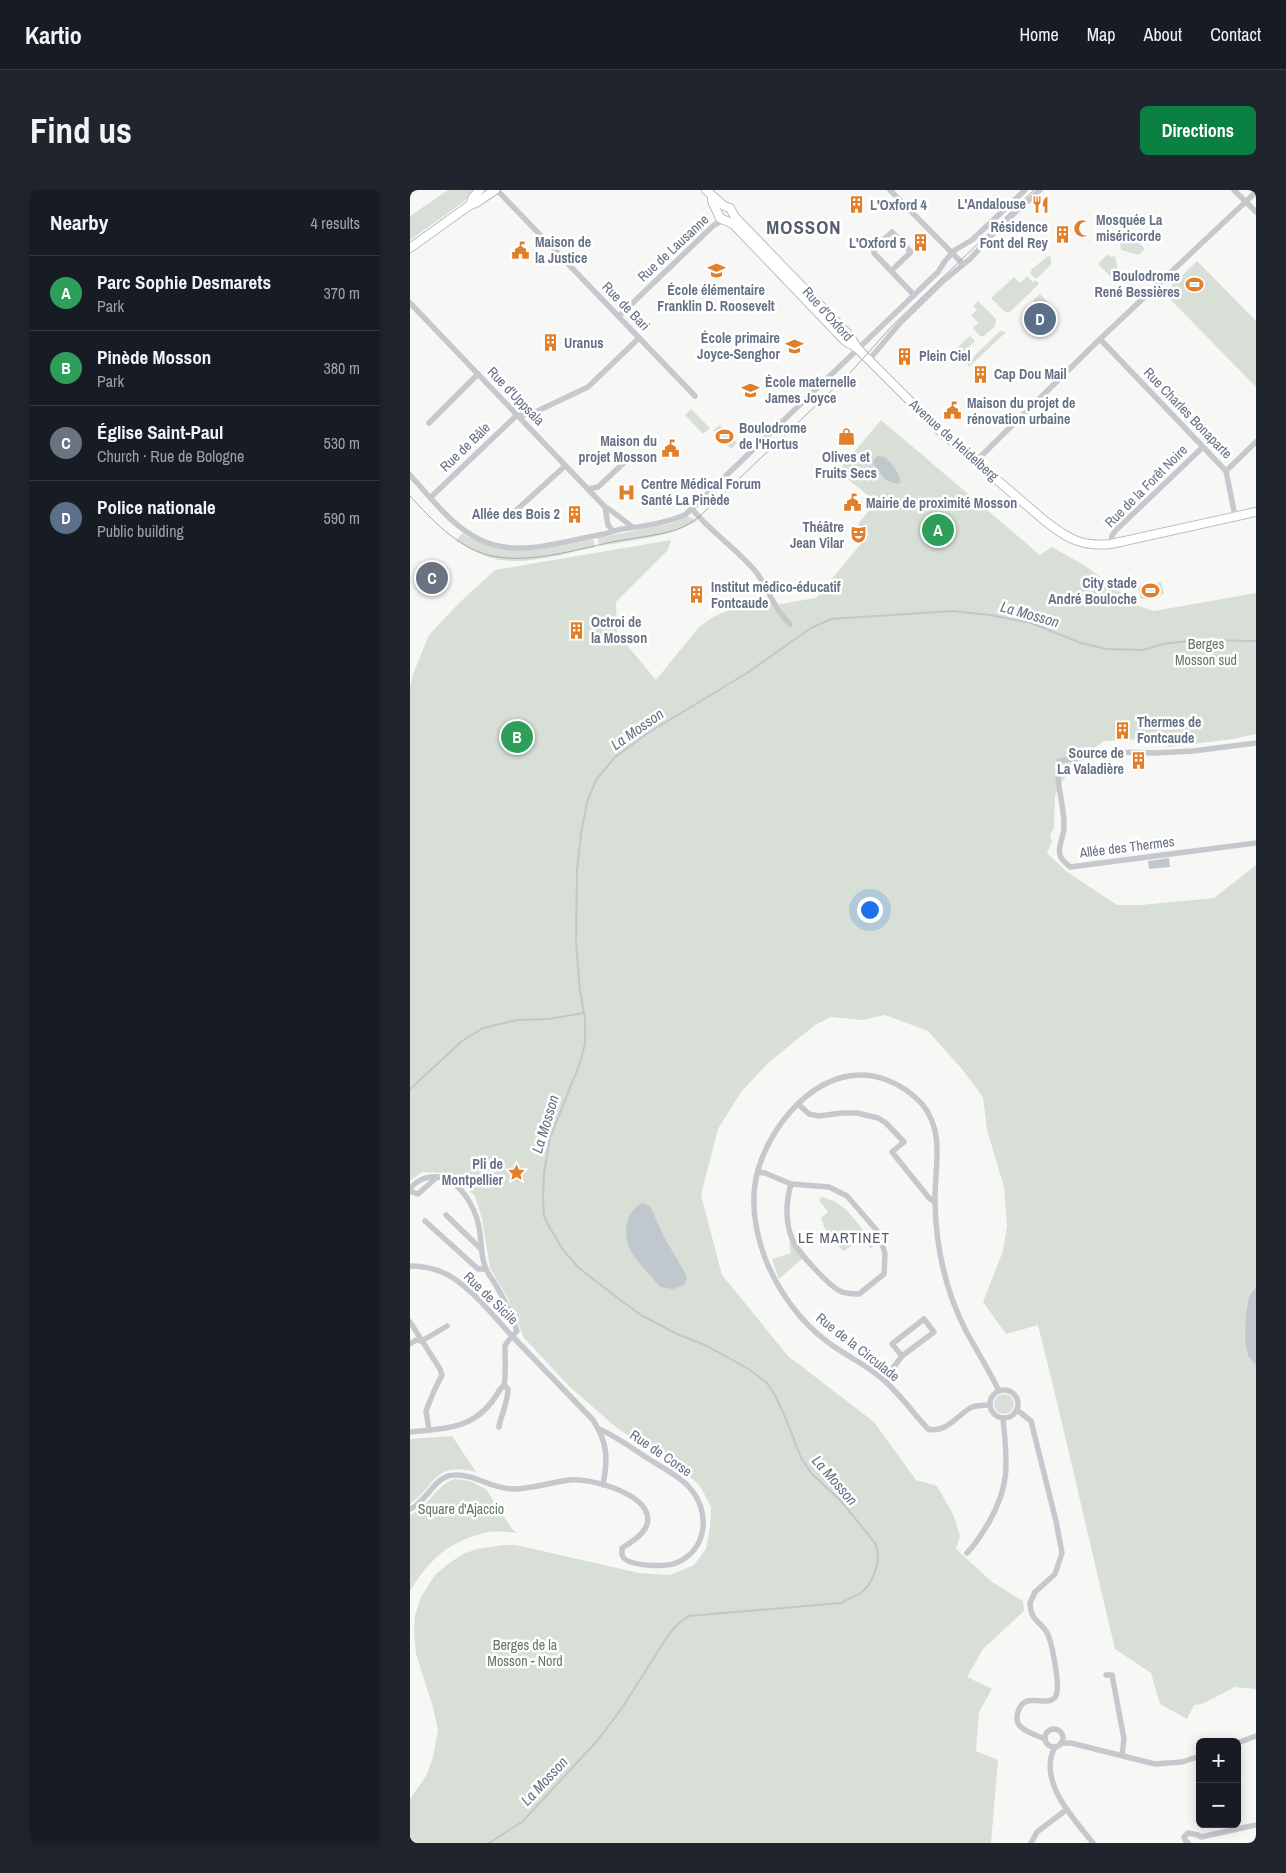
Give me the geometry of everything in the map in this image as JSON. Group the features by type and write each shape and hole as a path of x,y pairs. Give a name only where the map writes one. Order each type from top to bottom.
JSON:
{"street":[{"path":"470,205 473,197 480,190"},
{"path":"410,248 470,205 476,204 496,190"},
{"name":"Rue de Bari","path":"496,190 694,396"},
{"path":"890,190 963,264"},
{"path":"410,475 463,530 485,542 499,546 521,548 541,546 672,520 692,509 938,272 952,254 972,240 1025,190"},
{"path":"869,360 900,323 1040,190"},
{"path":"1234,190 1256,212"},
{"path":"976,461 1100,339 1256,192"},
{"name":"Rue d'Oxford","path":"709,193 712,201 721,209 730,208 732,214 850,336 857,348"},
{"name":"Rue d'Oxford","path":"721,209 718,216 743,234 845,341 857,348"},
{"path":"725,220 730,218 732,214"},
{"name":"Rue de Lausanne","path":"619,316 714,225 725,220"},
{"path":"891,270 911,252 892,232 873,251 914,295"},
{"name":"Rue d'Uppsala","path":"410,303 565,466 616,516"},
{"path":"517,415 529,415 588,387 639,338"},
{"name":"Rue Charles Bonaparte","path":"1100,339 1226,471 1235,516"},
{"name":"Avenue de Heidelberg","path":"857,348 940,432 1066,537 1088,545 1111,544 1256,512"},
{"path":"429,422 478,374"},
{"name":"Rue de Bâle","path":"431,497 517,415"},
{"path":"1226,471 1256,442"},
{"name":"Rue de la Forêt Noire","path":"1111,544 1115,531 1203,447"},
{"path":"588,489 598,487 628,459"},
{"path":"512,514 565,466"},
{"path":"605,507 609,528 616,530"},
{"path":"692,509 756,572 778,612 790,624"},
{"path":"599,534 611,517 616,516 632,527"},
{"path":"616,530 622,521"},
{"name":"Allée des Thermes","path":"1256,743 1193,751 1155,753 1115,752 1059,762 1057,782 1064,828 1060,854 1064,862 1070,866 1256,843"},
{"name":"Rue de la Circulade","path":"990,1404 970,1409 943,1428 928,1429 884,1380 818,1335 794,1310 781,1289 765,1259 756,1224 754,1203 758,1172 766,1149 780,1125 798,1104 817,1088 842,1077 870,1076 881,1078 904,1088 921,1103 929,1114 936,1134 938,1156 935,1202 940,1250 949,1291 965,1330 1000,1391"},
{"path":"798,1104 809,1114 819,1116 858,1113 878,1118 904,1142 892,1152 929,1198 935,1202"},
{"path":"758,1172 791,1184 829,1187 840,1191 851,1199 874,1226 882,1240 885,1254 884,1274 859,1294 840,1291 826,1281 793,1242 787,1214 787,1197 791,1184"},
{"path":"437,1177 418,1194 410,1190 414,1184 427,1177 437,1177 455,1185 469,1201 479,1228 481,1249 486,1269 508,1308 517,1331 513,1337"},
{"path":"446,1215 481,1249"},
{"path":"425,1221 478,1269 486,1269"},
{"name":"Rue de Sicile","path":"410,1266 433,1269 452,1277 486,1307 513,1337 505,1346 504,1385 508,1389 508,1396 503,1407 499,1427"},
{"path":"884,1380 902,1356 934,1332 924,1319 892,1344 902,1356"},
{"path":"410,1322 442,1375 426,1411 429,1430"},
{"path":"410,1344 416,1340 422,1341 447,1326"},
{"name":"Rue de Corse","path":"513,1337 593,1420 599,1429 677,1477 697,1496 704,1515 704,1525 695,1549 684,1559 665,1566 644,1565 626,1560 622,1555 622,1548 643,1532 648,1522 647,1513 638,1501 623,1491 603,1485"},
{"path":"410,1432 464,1425 472,1421 488,1408 504,1385"},
{"path":"1009,1390 1018,1401 1017,1410 1011,1416 1003,1418 996,1415 990,1404 993,1396 1000,1391 1009,1390"},
{"path":"1017,1410 1031,1421 1062,1553 1055,1574 1035,1592 1030,1603 1033,1619 1046,1631 1049,1637 1058,1689 1054,1699 1027,1701 1019,1710 1017,1718 1020,1726 1045,1737 1052,1747 1050,1771 1066,1810 1093,1843"},
{"path":"966,1554 982,1535 999,1505 1003,1491 1007,1457 1003,1418"},
{"path":"410,1509 423,1500 444,1478 452,1474 471,1476 500,1488 514,1489 570,1480 603,1485 607,1462 606,1448 599,1429"},
{"path":"1106,1675 1112,1675 1124,1739 1122,1755"},
{"path":"1045,1737 1050,1730 1056,1730 1060,1732 1062,1740"},
{"path":"1241,1742 1256,1736"},
{"path":"1062,1740 1156,1764 1182,1762 1196,1757"},
{"path":"1052,1747 1062,1740"},
{"path":"1031,1843 1038,1832 1066,1810"},
{"path":"1188,1843 1184,1837 1188,1833 1198,1835 1200,1840 1256,1825"}],"green space":[{"path":"448,190 474,190 465,201 410,240 410,216"},
{"path":"1122,225 1145,249 1139,255 1121,250 1120,243 1112,235"},
{"path":"1108,254 1111,257 1115,256 1119,274 1114,280 1098,264"},
{"path":"1048,256 1051,257 1051,264 1038,278 1035,278 1030,274 1032,269"},
{"path":"1197,261 1256,321 1256,387 1164,293"},
{"path":"1027,276 1033,282 1036,280 1039,284 1010,312 1005,312 991,298 1014,277 1020,283"},
{"path":"1040,294 1053,308 1053,315 1044,306 1040,307 1033,300"},
{"path":"978,301 996,319 995,326 984,336 980,336 973,328 978,323 971,315 977,310 973,306"},
{"path":"1000,331 1006,332 969,367 967,363"},
{"path":"970,336 975,341 958,358 952,352"},
{"path":"691,409 710,428 703,434 685,415"},
{"path":"881,420 1040,555 1052,547 1087,567 1138,606 1154,611 1256,593 1256,734 1233,739 1169,747 1163,738 1104,741 1080,759 1060,784 1055,796 1054,828 1050,835 1052,842 1047,853 1067,872 1117,905 1141,905 1214,898 1256,865 1256,1689 1235,1687 1202,1704 1194,1705 1187,1719 1160,1704 1151,1673 1115,1649 1038,1325 1006,1334 983,1302 1003,1251 1007,1226 1004,1187 987,1130 983,1097 961,1068 928,1031 885,1015 862,1020 831,1017 815,1025 767,1064 741,1092 718,1129 701,1195 722,1275 788,1356 874,1422 916,1480 937,1486 954,1516 960,1536 956,1549 992,1582 1023,1601 1024,1611 983,1649 967,1677 992,1689 979,1712 976,1751 998,1760 991,1843 410,1843 410,1799 426,1776 433,1757 438,1730 433,1707 416,1654 414,1633 415,1615 421,1597 435,1575 463,1554 477,1549 516,1545 639,1573 670,1575 694,1565 706,1549 711,1507 700,1486 688,1475 617,1428 570,1387 524,1338 507,1297 490,1268 482,1219 475,1196 459,1181 443,1173 422,1172 410,1181 410,686 413,674 429,635 459,603 495,570 671,540 668,550 616,602 617,633 656,680 699,627 713,617 729,610 752,607 766,601 780,604 816,598 869,534 858,524 876,502 838,471"},
{"name":"Boulodrome de l'Hortus","path":"720,425 737,443 731,449 713,430"},
{"path":"686,517 691,517 697,521 662,535 599,546 598,538 669,524"},
{"path":"462,533 479,542 510,550 542,548 593,539 595,547 527,561 501,560 488,557 456,541"},
{"name":"City stade André Bouloche","path":"1161,582 1164,594 1153,598 1141,599 1138,587"},
{"path":"822,1197 835,1202 847,1211 870,1241 873,1246 871,1249 862,1238 844,1251 832,1240 821,1218 828,1212 819,1200"},
{"path":"791,1242 803,1258 779,1279 772,1259 791,1253 789,1243"},
{"path":"1000,1394 1008,1394 1014,1400 1014,1408 1008,1414 1000,1414 994,1408 994,1400"},
{"name":"Square d'Ajaccio","path":"452,1436 476,1472 462,1469 443,1472 410,1504 410,1439"},
{"name":"Square d'Ajaccio","path":"455,1479 470,1481 486,1489 512,1529 517,1533 487,1532 463,1540 437,1557 410,1591 410,1515 422,1507 442,1486"}],"shaded area":[{"path":"877,456 885,457 888,460 897,471 901,482 898,484 883,477 873,464"},
{"path":"1169,858 1170,867 1149,869 1148,861"},
{"path":"642,1203 650,1206 663,1235 685,1273 687,1279 684,1285 673,1289 660,1287 631,1251 627,1238 627,1224 632,1212"},
{"path":"1256,1287 1256,1365 1248,1356 1245,1340 1249,1297"}],"waterway":[{"name":"La Mosson","path":"489,1843 522,1822 597,1741 622,1708 669,1634 679,1623 689,1616 841,1603 861,1593 871,1581 878,1555 875,1543 841,1501 812,1474 801,1458 786,1419 767,1383 750,1370 703,1344 677,1334 641,1315 619,1299 579,1268 563,1250 544,1216 544,1173 550,1138 580,1063 585,1044 585,1018 580,991 576,941 577,870 587,802 596,780 615,757 648,733 747,673 811,628 831,619 952,611 990,615 1031,623 1081,643 1107,649 1143,650 1163,644 1198,640 1256,641"},
{"path":"410,1089 462,1041 483,1028 517,1020 549,1019 583,1013"}],"tram line":[{"path":"410,496 436,523 455,539 477,551 503,558 534,557 567,552 660,534 676,530 691,523 850,373 892,326 1034,190"}],"place":[{"name":"L'Andalouse","path":"1040,204"},
{"name":"L'Oxford 4","path":"856,205"},
{"name":"Mosquée La miséricorde","path":"1082,228"},
{"name":"Résidence Font del Rey","path":"1062,235"},
{"name":"L'Oxford 5","path":"920,243"},
{"name":"Maison de la Justice","path":"521,250"},
{"name":"École élémentaire Franklin D. Roosevelt","path":"716,270"},
{"name":"Boulodrome René Bessières","path":"1194,284"},
{"name":"Police nationale","path":"1040,319"},
{"name":"Uranus","path":"550,343"},
{"name":"École primaire Joyce-Senghor","path":"794,346"},
{"name":"Plein Ciel","path":"905,356"},
{"name":"Cap Dou Mail","path":"980,374"},
{"name":"École maternelle James Joyce","path":"751,390"},
{"name":"Maison du projet de rénovation urbaine","path":"953,411"},
{"name":"Boulodrome de l'Hortus","path":"725,436"},
{"name":"Olives et Fruits Secs","path":"846,437"},
{"name":"Maison du projet Mosson","path":"671,449"},
{"name":"Centre Médical Forum Santé La Pinède","path":"627,492"},
{"name":"Mairie de proximité Mosson","path":"852,503"},
{"name":"Allée des Bois 2","path":"574,514"},
{"name":"Parc Sophie Desmarets","path":"938,530"},
{"name":"Théâtre Jean Vilar","path":"858,535"},
{"name":"Église Saint-Paul","path":"432,578"},
{"name":"City stade André Bouloche","path":"1151,591"},
{"name":"Institut médico-éducatif Fontcaude","path":"697,595"},
{"name":"Octroi de la Mosson","path":"577,630"},
{"name":"Thermes de Fontcaude","path":"1123,730"},
{"name":"Pinède Mosson","path":"517,737"},
{"name":"Source de La Valadière","path":"1138,761"},
{"name":"Pli de Montpellier","path":"517,1172"}],"district":[{"name":"MOSSON","path":"804,227"},
{"name":"LE MARTINET","path":"844,1237"}],"park label":[{"name":"Berges Mosson sud","path":"1206,652"},
{"name":"Berges de la Mosson - Nord","path":"525,1654"}]}
